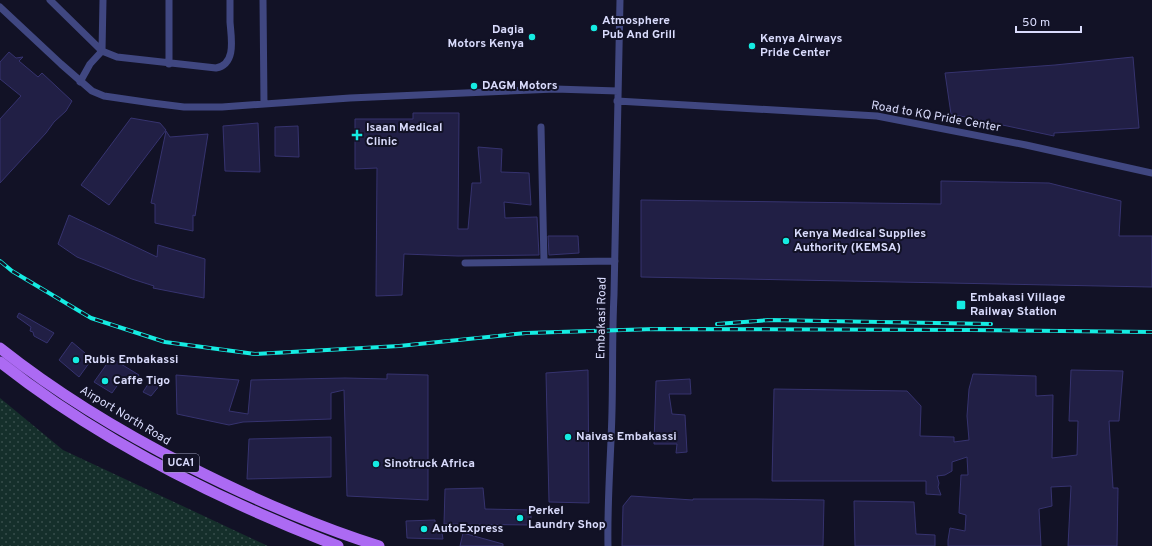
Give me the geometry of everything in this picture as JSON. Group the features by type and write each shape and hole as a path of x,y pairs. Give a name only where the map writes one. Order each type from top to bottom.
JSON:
{"main road":[{"name":"Airport North Road","path":"0,348 52,387 147,445 228,487 281,510 379,546"},
{"name":"Airport North Road","path":"0,362 64,408 158,464 208,490 284,525 338,546"}],"street":[{"path":"50,0 102,50 117,57 169,64 216,68 222,67 226,64 229,60 232,48 230,0"},
{"path":"80,82 90,64 102,50 103,0"},
{"path":"169,0 169,64"},
{"path":"263,0 264,104"},
{"name":"Embakasi Road","path":"608,546 607,525 612,409 612,330 620,0"},
{"path":"0,7 80,82 92,91 104,96 152,103 184,107 222,107 350,98 555,89 618,91"},
{"name":"Road to KQ Pride Center","path":"617,101 876,116 1026,145 1152,173"},
{"path":"541,127 544,262"},
{"path":"465,263 614,261"}],"green space":[{"path":"0,398 63,450 268,546 0,546"}],"building":[{"path":"9,52 16,58 23,57 19,61 38,77 42,73 72,101 66,111 54,122 46,133 0,183 0,119 21,96 0,79 0,62"},
{"path":"1133,57 1139,128 1054,133 1054,136 951,114 945,73 1055,65"},
{"path":"413,113 459,113 458,229 468,229 472,183 481,183 478,147 502,149 501,172 529,173 531,205 504,202 505,218 537,217 539,255 458,256 404,254 402,295 376,296 377,168 355,169 355,119 413,119"},
{"path":"131,118 160,123 166,130 109,205 81,185"},
{"path":"258,123 260,172 225,171 223,126"},
{"path":"298,126 299,157 275,156 275,127"},
{"path":"166,131 170,137 208,134 195,216 193,215 193,231 155,223 155,204 151,203"},
{"path":"941,181 1049,183 1121,201 1119,236 1152,236 1152,287 641,277 641,200 941,204"},
{"path":"69,215 157,257 158,245 205,259 204,298 153,288 154,286 132,279 77,257 58,244"},
{"path":"548,236 578,236 579,253 549,255"},
{"path":"19,313 54,333 47,343 34,336 33,332 30,331 31,327 17,317"},
{"name":"Rubis Embakassi","path":"72,342 92,359 79,377 59,360"},
{"path":"111,358 139,375 133,384 124,376 112,393 94,382"},
{"name":"Naivas Embakassi","path":"588,370 589,503 549,502 546,373"},
{"path":"1071,370 1123,371 1119,421 1109,421 1113,488 1118,488 1117,546 1068,546 1071,486 1051,487 1052,506 1039,509 1041,546 948,546 950,528 965,531 966,515 959,513 961,475 968,475 967,457 952,462 952,471 945,475 937,476 939,483 938,487 941,495 926,494 926,481 772,481 774,389 907,391 921,406 920,436 954,437 954,442 969,440 967,416 969,389 973,374 1036,376 1036,396 1053,395 1052,458 1077,455 1078,421 1069,421"},
{"path":"387,374 428,375 428,500 347,496 344,390 331,393 331,419 243,422 229,425 177,414 176,375 239,380 229,411 248,414 251,380 345,378 387,379"},
{"path":"154,375 164,380 151,396 143,392"},
{"path":"690,379 691,394 669,394 672,414 685,415 687,452 676,453 677,444 654,444 656,381"},
{"path":"331,437 331,477 247,479 249,439"},
{"path":"483,488 485,509 531,510 531,525 444,524 445,489"},
{"path":"631,496 693,500 824,500 823,546 622,546 623,506"},
{"path":"854,501 914,502 916,534 935,535 935,546 855,546"},
{"name":"AutoExpress","path":"435,520 435,525 441,527 443,539 407,538 406,521"},
{"path":"463,533 503,544 503,546 460,546"}],"railway":[{"path":"0,261 12,271 91,318 165,342 255,354 399,346 526,333 655,329 1152,332"},
{"path":"717,324 770,320 991,324"}],"place":[{"name":"Atmosphere Pub And Grill","path":"594,28"},
{"name":"Dagia Motors Kenya","path":"532,37"},
{"name":"Kenya Airways Pride Center","path":"752,46"},
{"name":"DAGM Motors","path":"474,86"},
{"name":"Isaan Medical Clinic","path":"357,135"},
{"name":"Kenya Medical Supplies Authority (KEMSA)","path":"786,241"},
{"name":"Embakasi Village Railway Station","path":"961,305"},
{"name":"Rubis Embakassi","path":"76,360"},
{"name":"Caffe Tigo","path":"105,381"},
{"name":"Naivas Embakassi","path":"568,437"},
{"name":"Sinotruck Africa","path":"376,464"},
{"name":"Perkel Laundry Shop","path":"520,518"},
{"name":"AutoExpress","path":"424,529"}]}
